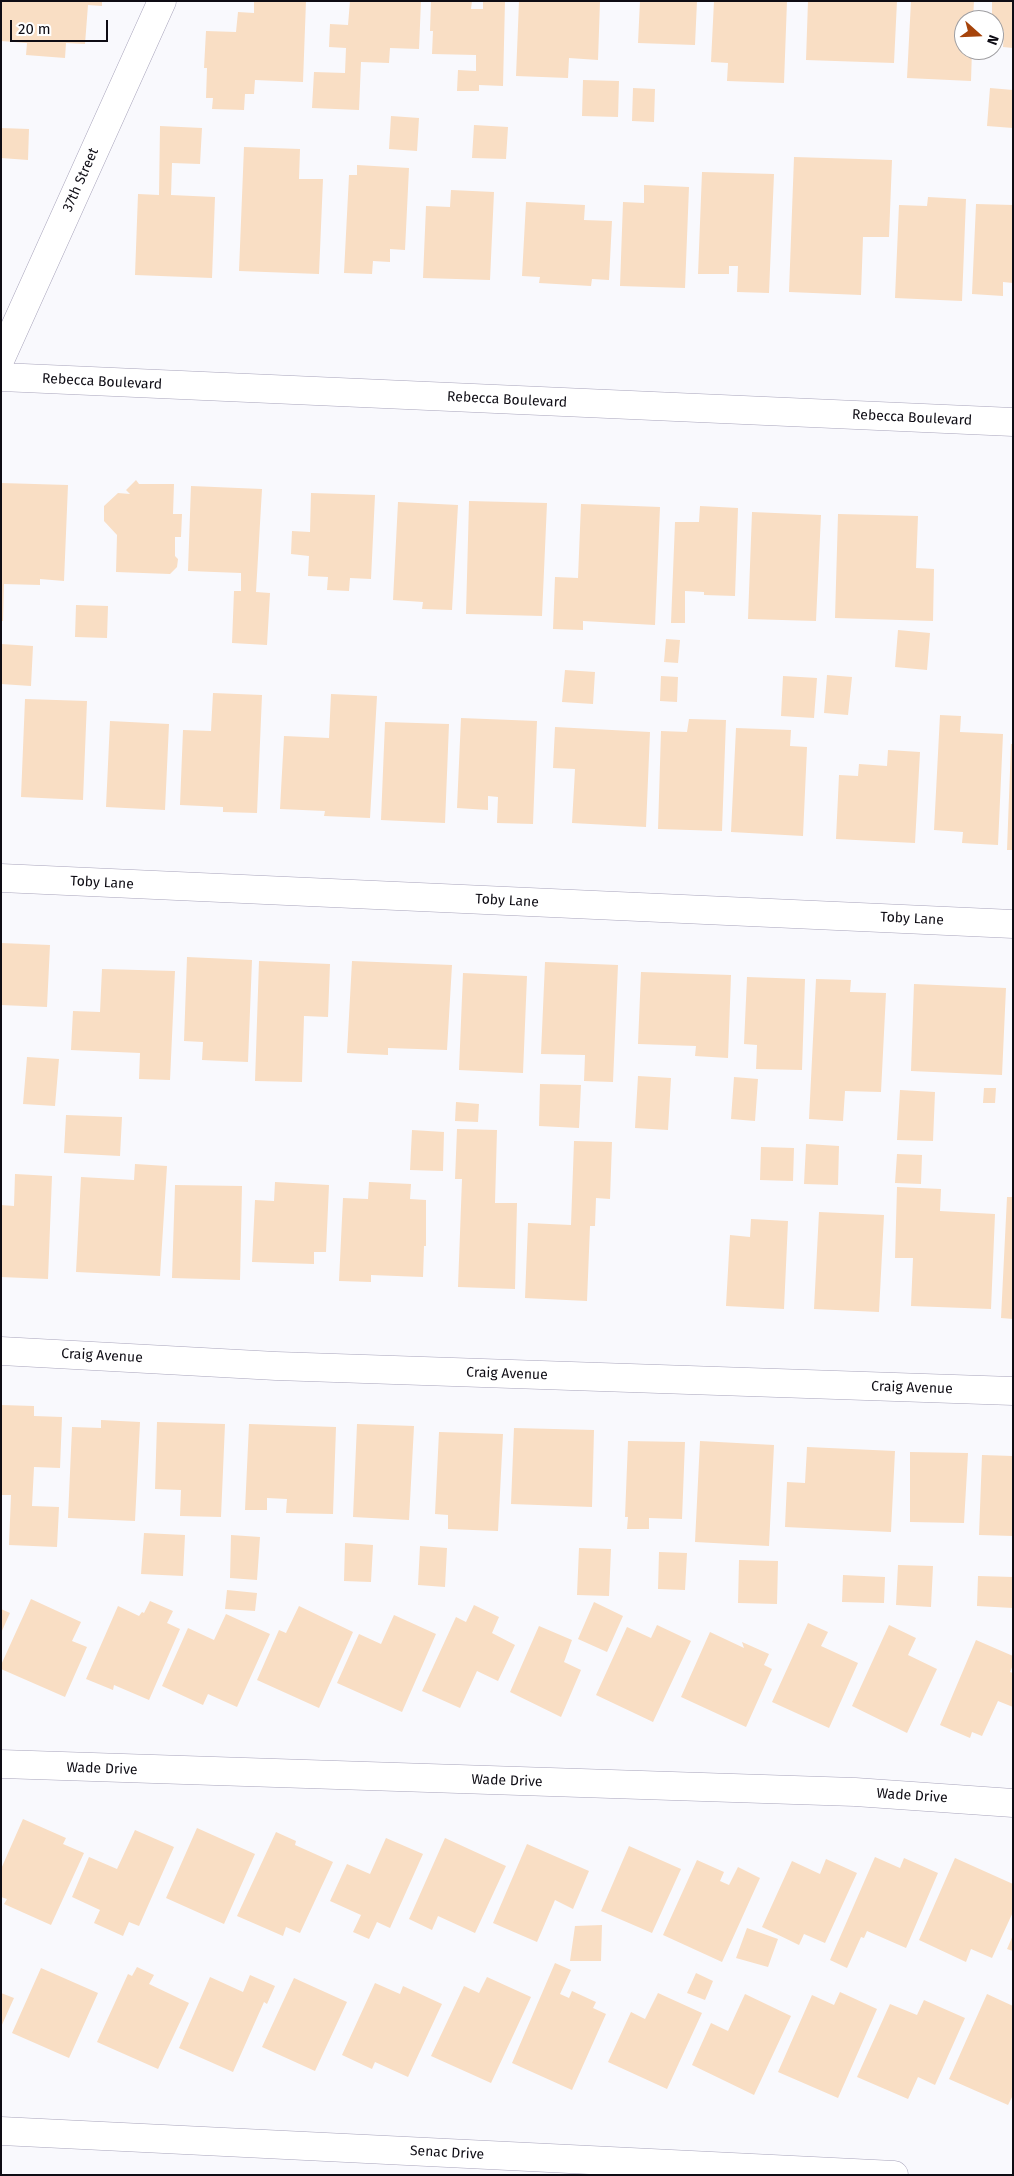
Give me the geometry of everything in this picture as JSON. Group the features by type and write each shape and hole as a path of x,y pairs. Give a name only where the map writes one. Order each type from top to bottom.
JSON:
{"street":[{"name":"37th Street","path":"1,358 162,1"},
{"name":"Rebecca Boulevard","path":"1,377 1013,422"},
{"name":"Toby Lane","path":"1,878 1013,924"},
{"name":"Craig Avenue","path":"1,1351 276,1366 1013,1391"},
{"name":"Wade Drive","path":"1,1764 855,1792 1013,1803"},
{"name":"Senac Drive","path":"1,2130 894,2175"}],"building":[{"path":"2,1 102,1 102,6 88,5 85,44 66,43 65,58 26,55 27,43 1,41"},
{"path":"254,1 306,1 303,82 255,80 254,94 245,94 244,110 212,109 213,98 206,98 207,68 204,68 206,31 236,32 238,12 254,13"},
{"path":"350,1 421,1 419,49 390,48 389,63 361,62 359,110 312,108 314,72 345,73 346,48 329,47 330,24 348,25"},
{"path":"431,1 472,1 471,9 483,9 483,1 505,1 503,86 479,85 479,91 457,91 458,70 476,71 476,55 432,54 433,31 430,31"},
{"path":"519,1 600,1 598,60 569,58 568,78 516,76"},
{"path":"640,1 697,1 695,45 638,43"},
{"path":"714,1 787,1 784,83 727,81 728,63 711,62"},
{"path":"808,1 897,1 894,63 806,60"},
{"path":"911,1 974,1 974,10 954,10 954,60 972,60 971,81 907,78"},
{"path":"992,1 1013,1 1013,48 1004,47 1004,10 992,10"},
{"path":"583,80 619,81 618,117 582,116"},
{"path":"633,88 655,89 654,122 632,121"},
{"path":"990,88 1013,90 1013,128 987,126"},
{"path":"391,116 419,118 417,151 389,149"},
{"path":"474,125 508,127 506,159 472,158"},
{"path":"160,126 202,128 200,164 172,163 171,195 215,197 212,278 135,275 138,194 159,195"},
{"path":"1,128 29,129 28,160 1,158"},
{"path":"244,147 300,149 299,179 323,179 319,274 239,271"},
{"path":"794,157 892,160 889,237 863,237 861,295 789,292"},
{"path":"357,165 409,168 405,250 390,249 390,262 373,261 372,274 344,273 349,175 357,175"},
{"path":"702,172 774,174 769,293 737,292 738,266 729,266 729,274 698,274"},
{"path":"644,185 689,187 685,288 620,286 623,202 644,203"},
{"path":"451,190 494,192 490,280 423,278 426,206 450,207"},
{"path":"928,197 966,199 962,301 895,298 899,205 927,206"},
{"path":"526,202 585,205 584,220 612,221 609,280 592,279 591,286 539,283 540,277 522,276"},
{"path":"976,204 1013,205 1013,283 1003,282 1003,296 972,294"},
{"path":"136,480 139,484 174,484 173,514 182,514 181,537 175,537 175,556 178,559 177,567 170,574 116,572 117,535 104,521 104,506 118,493 130,494 126,490"},
{"path":"1,483 68,485 64,581 40,579 40,585 4,584 3,621 1,621"},
{"path":"191,486 262,489 256,592 270,593 267,645 232,643 234,591 241,591 241,573 188,571"},
{"path":"311,493 375,495 371,579 350,578 349,591 327,590 328,577 308,576 309,556 291,554 292,531 310,532"},
{"path":"469,501 547,503 542,616 466,614"},
{"path":"398,502 458,505 452,610 422,609 423,602 393,600"},
{"path":"581,504 660,507 655,625 583,621 583,630 553,629 555,577 578,578"},
{"path":"700,506 738,508 735,596 704,595 704,592 685,591 685,623 671,623 675,522 699,522"},
{"path":"752,512 821,515 816,621 748,619"},
{"path":"838,514 918,516 916,568 934,569 933,621 835,618"},
{"path":"76,605 108,606 107,638 75,637"},
{"path":"898,630 930,633 927,670 895,667"},
{"path":"666,639 680,640 678,663 664,662"},
{"path":"1,644 33,646 31,686 1,684"},
{"path":"565,670 595,672 593,704 562,702"},
{"path":"827,675 852,677 848,715 824,713"},
{"path":"661,676 678,677 677,702 660,701"},
{"path":"783,676 817,678 814,718 781,716"},
{"path":"213,693 262,695 257,813 223,812 223,807 180,805 183,730 211,731"},
{"path":"331,694 377,696 370,818 324,816 325,811 280,809 284,736 329,738"},
{"path":"25,699 87,701 83,800 21,797"},
{"path":"940,715 961,716 960,732 1003,734 998,845 962,843 963,832 934,830"},
{"path":"461,718 537,721 533,824 497,823 498,797 488,796 488,810 457,808"},
{"path":"689,719 726,720 722,831 658,829 661,731 687,732"},
{"path":"110,721 169,724 165,810 106,807"},
{"path":"385,722 449,724 445,823 381,820"},
{"path":"555,727 650,732 646,827 572,823 575,769 553,768"},
{"path":"736,728 791,730 790,746 807,747 803,836 731,832"},
{"path":"1011,744 1013,744 1013,850 1007,850"},
{"path":"888,750 920,752 915,843 836,839 839,775 858,776 859,764 887,766"},
{"path":"1,943 50,945 47,1007 1,1005"},
{"path":"187,957 252,960 248,1062 202,1060 203,1042 184,1041"},
{"path":"259,961 330,964 328,1017 304,1016 302,1082 255,1081"},
{"path":"352,961 452,965 447,1050 388,1048 388,1055 347,1053"},
{"path":"545,962 618,965 613,1082 584,1081 585,1055 541,1054"},
{"path":"102,969 175,971 170,1080 139,1079 140,1053 71,1050 73,1011 100,1012"},
{"path":"641,972 731,975 728,1058 695,1056 696,1046 638,1044"},
{"path":"463,973 527,976 523,1073 459,1070"},
{"path":"747,977 805,979 802,1070 756,1069 757,1045 744,1044"},
{"path":"816,979 851,980 850,992 886,993 881,1092 845,1091 843,1121 809,1119"},
{"path":"914,984 1006,988 1002,1075 911,1071"},
{"path":"27,1057 59,1059 55,1106 23,1104"},
{"path":"638,1076 671,1078 668,1130 635,1128"},
{"path":"734,1077 758,1079 755,1121 731,1119"},
{"path":"540,1084 581,1085 579,1128 539,1126"},
{"path":"984,1088 996,1088 995,1103 983,1103"},
{"path":"900,1090 935,1092 933,1141 897,1140"},
{"path":"456,1102 479,1104 478,1122 455,1121"},
{"path":"66,1115 122,1117 120,1156 64,1153"},
{"path":"457,1129 497,1130 495,1203 517,1203 515,1289 458,1287 462,1179 455,1179"},
{"path":"412,1130 444,1132 443,1171 410,1170"},
{"path":"574,1141 612,1142 610,1199 596,1198 595,1226 590,1226 587,1301 525,1298 528,1223 571,1225"},
{"path":"806,1144 839,1146 838,1185 804,1184"},
{"path":"761,1147 794,1148 793,1181 760,1180"},
{"path":"897,1154 922,1155 921,1184 895,1183"},
{"path":"135,1164 167,1166 160,1276 76,1272 81,1177 134,1180"},
{"path":"15,1174 52,1176 48,1279 1,1277 1,1205 14,1206"},
{"path":"275,1182 329,1185 326,1252 314,1252 314,1264 252,1262 255,1200 274,1201"},
{"path":"369,1182 411,1184 410,1199 426,1200 426,1246 424,1246 423,1277 371,1275 371,1282 339,1281 343,1198 368,1199"},
{"path":"175,1185 242,1186 240,1280 172,1278"},
{"path":"897,1187 941,1189 940,1211 995,1214 991,1309 911,1306 913,1258 895,1258"},
{"path":"1007,1197 1013,1197 1013,1319 1001,1318"},
{"path":"819,1212 884,1215 879,1312 814,1309"},
{"path":"751,1219 788,1221 784,1309 726,1306 730,1235 750,1237"},
{"path":"1,1405 34,1406 34,1416 62,1417 60,1468 34,1467 32,1506 59,1507 57,1547 9,1545 11,1495 1,1495"},
{"path":"101,1420 140,1422 135,1521 68,1518 72,1427 101,1428"},
{"path":"157,1422 225,1424 221,1517 180,1516 181,1490 155,1489"},
{"path":"249,1424 336,1427 333,1514 286,1513 287,1499 267,1498 267,1510 245,1510"},
{"path":"357,1424 414,1426 409,1520 353,1517"},
{"path":"514,1428 594,1430 592,1507 511,1504"},
{"path":"439,1432 503,1434 498,1531 448,1529 448,1515 435,1514"},
{"path":"628,1441 685,1442 682,1519 649,1518 649,1529 627,1529 628,1517 625,1517"},
{"path":"700,1441 774,1445 769,1546 695,1542"},
{"path":"807,1447 895,1451 891,1532 785,1527 787,1482 805,1483"},
{"path":"910,1452 968,1453 964,1523 910,1522"},
{"path":"982,1455 1013,1456 1013,1536 979,1535"},
{"path":"144,1533 185,1535 183,1576 141,1574"},
{"path":"231,1535 260,1537 257,1580 230,1578"},
{"path":"345,1543 373,1545 371,1582 344,1581"},
{"path":"420,1546 447,1548 445,1587 418,1585"},
{"path":"579,1548 611,1549 609,1596 577,1595"},
{"path":"659,1552 687,1553 685,1590 658,1589"},
{"path":"739,1560 778,1561 777,1604 738,1603"},
{"path":"898,1565 933,1566 931,1607 896,1605"},
{"path":"843,1575 885,1577 884,1603 842,1602"},
{"path":"978,1576 1013,1577 1013,1608 977,1606"},
{"path":"227,1590 257,1593 255,1611 225,1609"},
{"path":"31,1599 81,1622 72,1641 87,1647 65,1697 1,1669 1,1665"},
{"path":"150,1601 173,1611 167,1623 180,1629 149,1700 114,1685 113,1690 86,1679 118,1606 139,1616 142,1612 144,1613"},
{"path":"594,1602 623,1616 607,1652 578,1639"},
{"path":"474,1605 499,1617 492,1633 515,1645 498,1681 477,1671 460,1708 422,1691 456,1617 466,1622"},
{"path":"299,1606 353,1632 319,1708 257,1680 279,1630 286,1633"},
{"path":"1,1609 10,1613 1,1633"},
{"path":"226,1614 270,1634 237,1707 208,1694 203,1705 162,1686 188,1628 214,1640"},
{"path":"394,1615 436,1634 402,1712 337,1683 359,1634 381,1644"},
{"path":"808,1623 828,1632 821,1646 858,1663 829,1728 772,1702"},
{"path":"657,1625 691,1641 653,1722 596,1695 627,1627 651,1638"},
{"path":"889,1625 916,1638 908,1655 937,1669 907,1733 852,1706"},
{"path":"539,1626 572,1640 564,1662 581,1670 561,1717 510,1692"},
{"path":"710,1632 744,1648 742,1642 769,1654 764,1665 772,1669 746,1727 681,1697"},
{"path":"976,1640 1013,1656 1013,1665 1010,1672 1013,1673 1013,1707 998,1701 982,1736 972,1732 970,1738 940,1725"},
{"path":"23,1819 66,1838 63,1844 84,1853 51,1925 4,1904 7,1899 1,1897 1,1869"},
{"path":"197,1828 255,1854 224,1924 166,1898"},
{"path":"135,1830 174,1847 139,1926 129,1922 123,1936 94,1923 100,1910 72,1897 89,1857 117,1869"},
{"path":"276,1832 296,1841 295,1845 333,1862 300,1933 286,1927 283,1936 237,1916"},
{"path":"386,1838 423,1854 390,1928 377,1922 369,1939 353,1932 361,1915 330,1901 347,1864 370,1874"},
{"path":"445,1838 506,1866 475,1933 438,1916 432,1930 409,1919"},
{"path":"527,1844 589,1871 573,1909 555,1900 537,1942 493,1923"},
{"path":"629,1846 681,1869 652,1933 601,1911"},
{"path":"875,1857 900,1868 904,1858 938,1873 906,1948 867,1931 864,1938 861,1937 847,1968 830,1960"},
{"path":"955,1858 1013,1884 1013,1912 992,1958 971,1949 966,1962 919,1940"},
{"path":"826,1859 857,1873 825,1943 804,1934 799,1945 762,1927 792,1861 820,1874"},
{"path":"697,1860 724,1872 720,1881 729,1885 738,1867 760,1878 722,1962 663,1935"},
{"path":"602,1925 601,1961 570,1961 575,1926"},
{"path":"747,1928 778,1939 768,1967 736,1958"},
{"path":"1013,1935 1013,1951 1007,1949"},
{"path":"555,1963 571,1970 560,1994 569,1998 572,1991 596,2002 593,2008 606,2014 572,2090 512,2063"},
{"path":"137,1967 154,1975 149,1984 189,2003 158,2069 97,2042 128,1974 132,1976"},
{"path":"41,1968 98,1993 69,2058 12,2033"},
{"path":"696,1973 713,1981 705,2000 687,1993"},
{"path":"250,1975 275,1986 267,2004 264,2002 233,2072 179,2048 210,1977 243,1992"},
{"path":"487,1977 531,1997 491,2083 431,2056 464,1986 479,1993"},
{"path":"294,1978 347,2002 315,2071 262,2047"},
{"path":"375,1983 400,1994 403,1986 442,2004 408,2077 375,2062 372,2069 342,2055"},
{"path":"840,1992 877,2009 838,2098 778,2072 812,1995 834,2005"},
{"path":"1,1993 14,1998 1,2027"},
{"path":"658,1993 702,2013 667,2089 608,2062 631,2012 645,2019"},
{"path":"745,1994 791,2016 754,2095 692,2065 711,2023 728,2031"},
{"path":"987,1994 1013,2006 1013,2095 1008,2105 949,2079"},
{"path":"924,2000 965,2018 935,2085 918,2077 908,2099 857,2077 890,2004 917,2015"}]}
